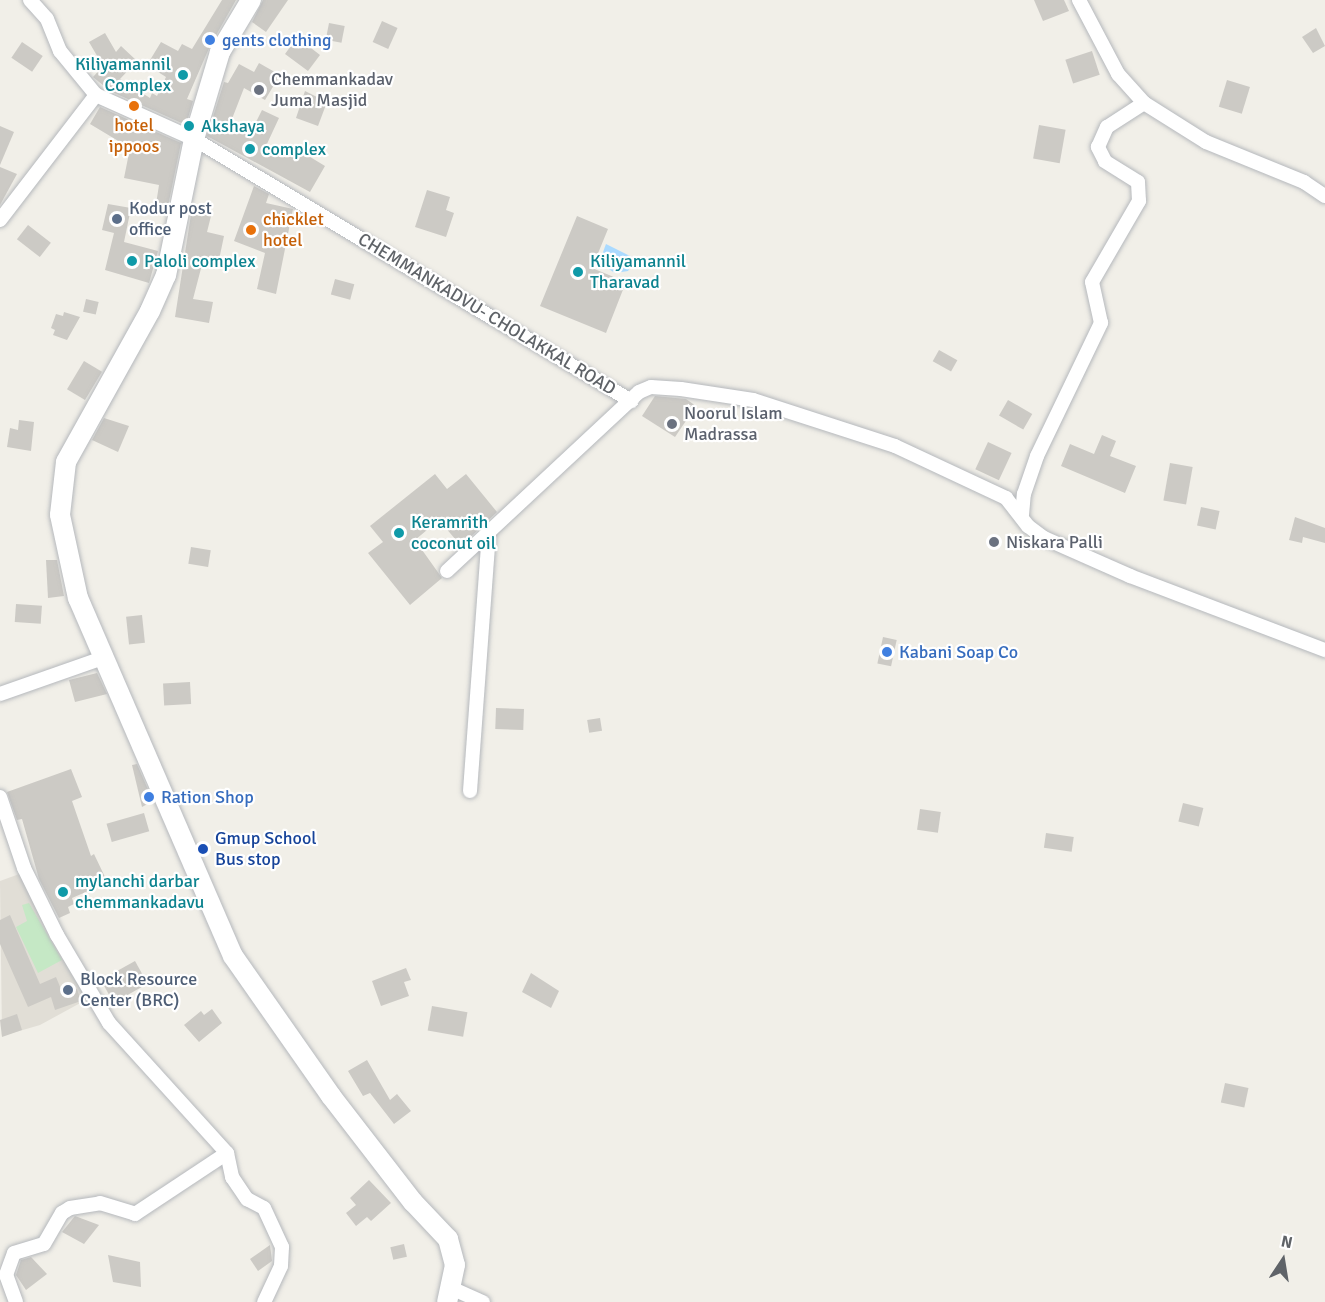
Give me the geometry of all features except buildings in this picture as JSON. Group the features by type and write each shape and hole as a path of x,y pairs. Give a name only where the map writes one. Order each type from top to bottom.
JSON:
{"main road":[{"path":"252,0 220,52 194,140 166,275 150,311 66,462 61,487 60,515 78,598 233,956 331,1096 413,1202 448,1239 455,1265 449,1295"}],"street":[{"path":"0,219 96,95 60,51 47,19 30,0"},
{"path":"1079,0 1118,74 1144,103 1206,142 1304,182 1325,196"},
{"name":"CHEMMANKADVU- CHOLAKKAL ROAD","path":"96,95 194,140 631,400 651,387 715,392 753,400 895,446 965,476 1006,498 1022,515 1028,526 1044,538 1130,576 1325,650"},
{"path":"1022,515 1023,494 1037,456 1101,323 1092,282 1141,191 1138,182 1106,161 1098,147 1101,134 1144,103"},
{"path":"447,571 631,400"},
{"path":"470,791 489,532"},
{"path":"0,694 103,658"},
{"path":"0,797 24,868 57,935 109,1023 227,1153 232,1178 247,1198 264,1208 282,1247 281,1266 264,1302"},
{"path":"16,1302 4,1280 14,1253 44,1244 62,1213 70,1208 100,1203 135,1214 227,1153"},
{"path":"449,1295 483,1302"}],"shaded area":[{"path":"22,873 82,988 84,1001 40,1025 2,1036 0,881"}],"green space":[{"path":"29,903 62,960 38,973 16,927 27,921 22,905"}],"water":[{"path":"606,244 636,259 628,271 615,273 599,263"}],"place":[{"name":"gents clothing","path":"210,40"},
{"name":"Kiliyamannil Complex","path":"183,75"},
{"name":"Chemmankadav Juma Masjid","path":"259,90"},
{"name":"hotel ippoos","path":"134,106"},
{"name":"Akshaya","path":"189,126"},
{"name":"complex","path":"250,149"},
{"name":"Kodur post office","path":"117,219"},
{"name":"chicklet hotel","path":"251,230"},
{"name":"Paloli complex","path":"132,261"},
{"name":"Kiliyamannil Tharavad","path":"578,272"},
{"name":"Noorul Islam Madrassa","path":"672,424"},
{"name":"Keramrith coconut oil","path":"399,533"},
{"name":"Niskara Palli","path":"994,542"},
{"name":"Kabani Soap Co","path":"887,652"},
{"name":"Ration Shop","path":"149,797"},
{"name":"Gmup School Bus stop","path":"203,849"},
{"name":"mylanchi darbar chemmankadavu","path":"63,892"},
{"name":"Block Resource Center (BRC)","path":"68,990"}]}
